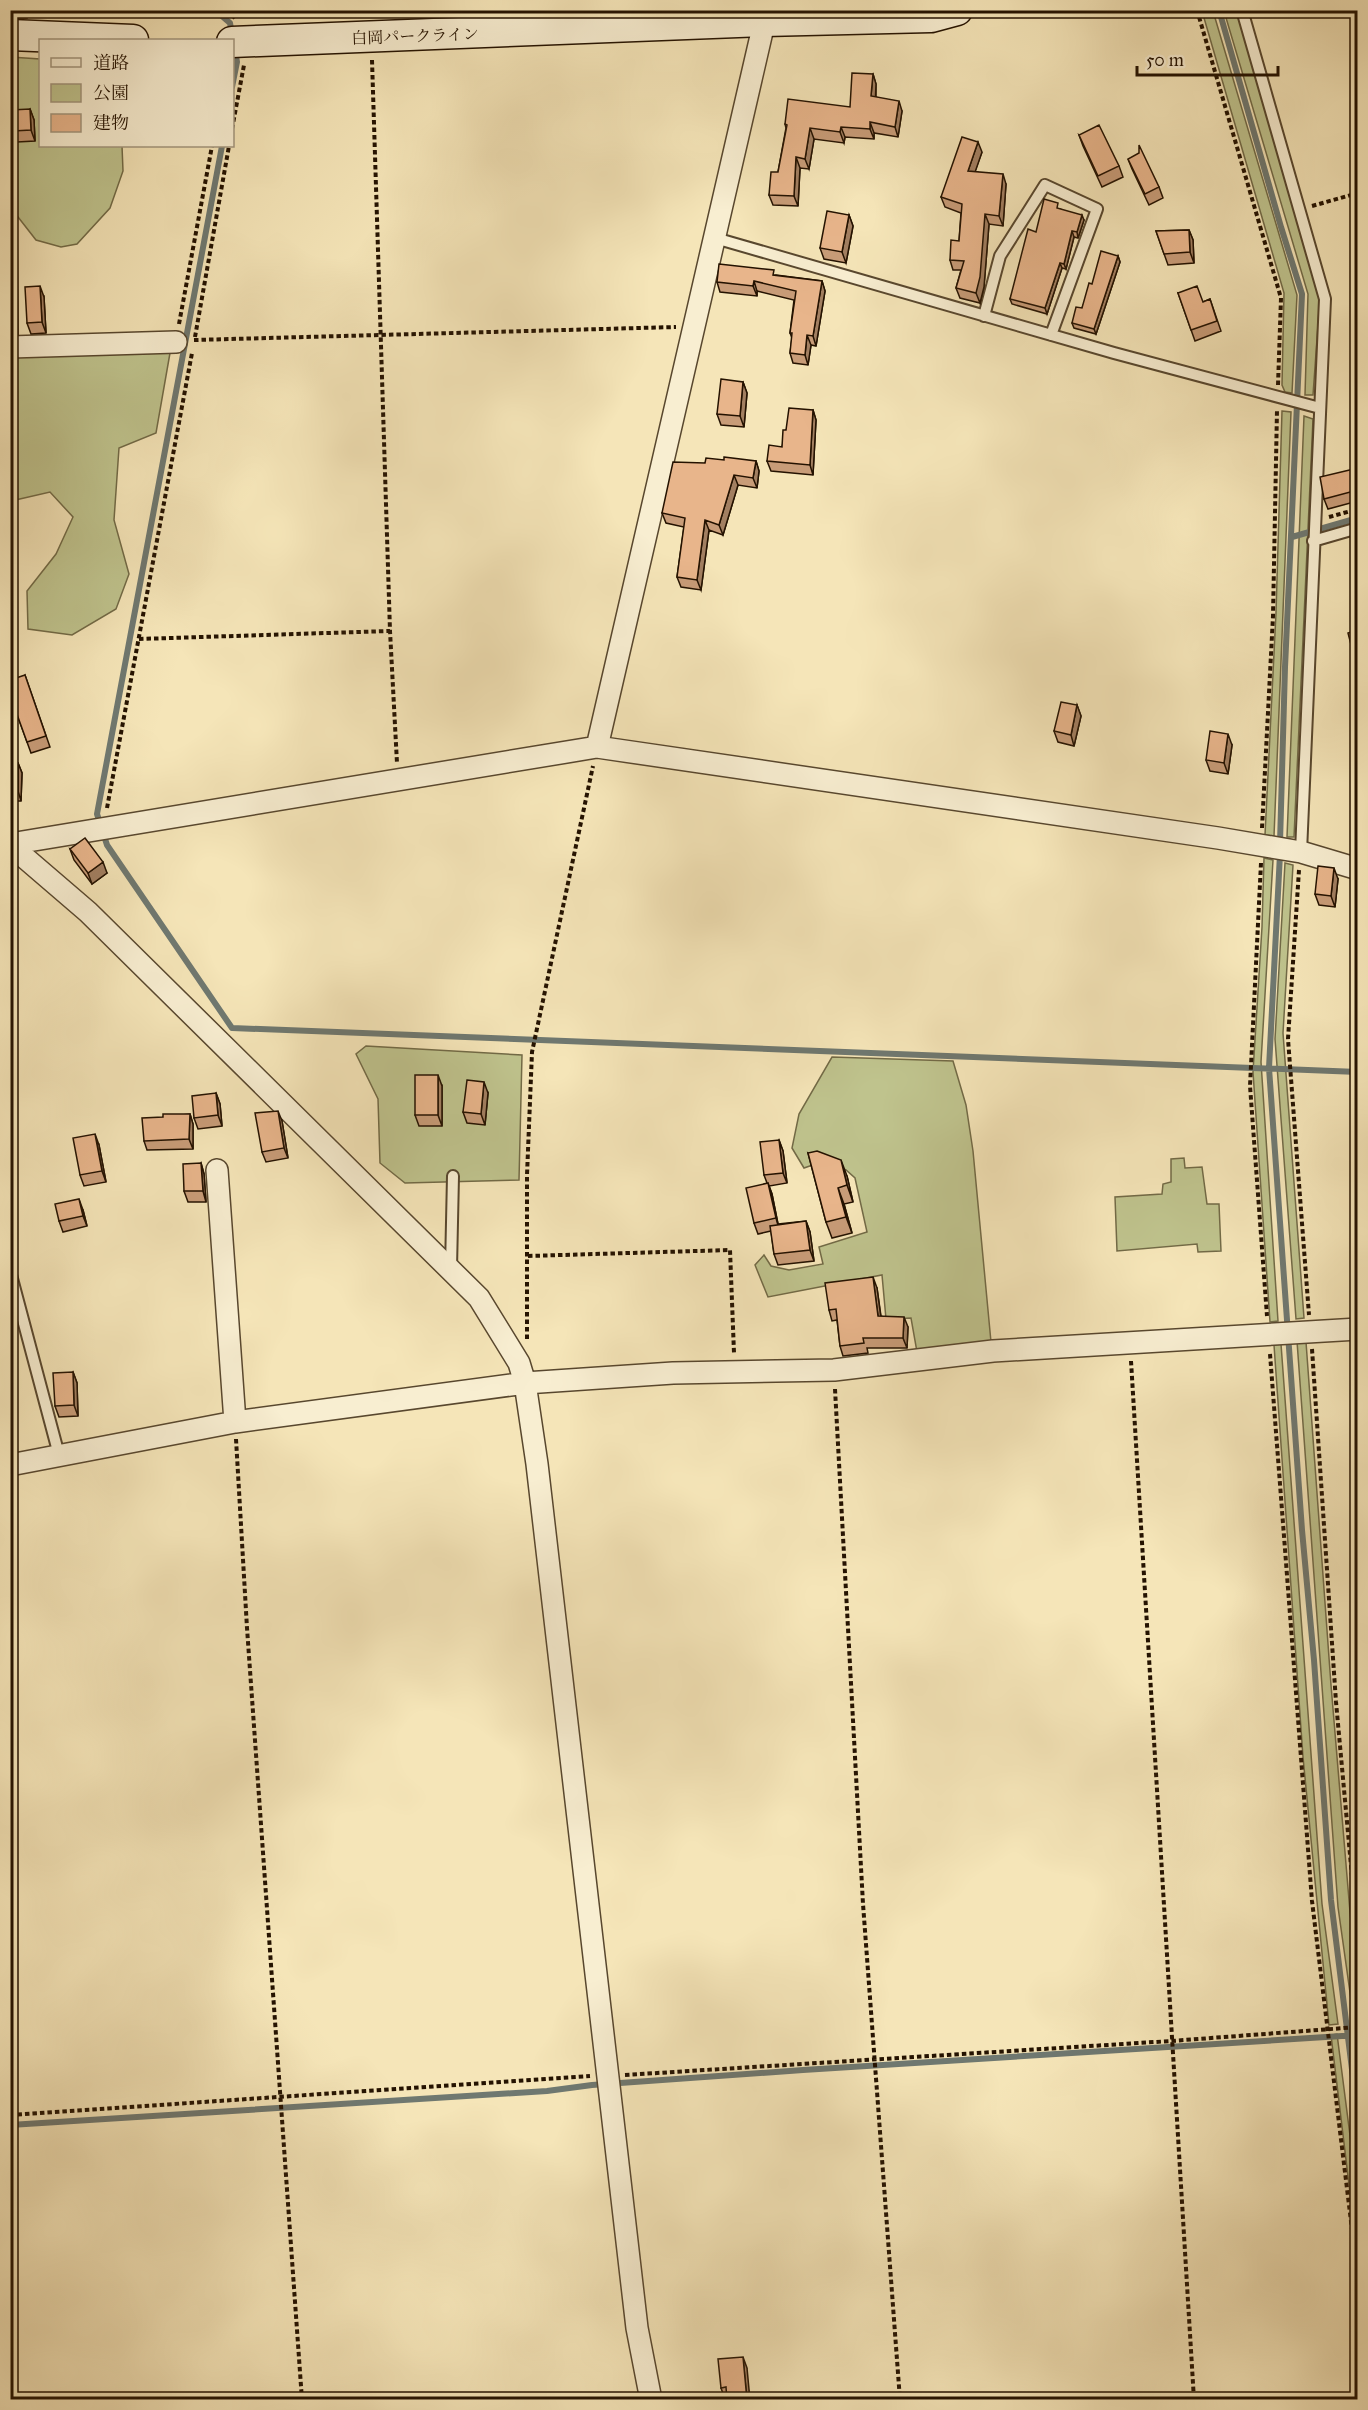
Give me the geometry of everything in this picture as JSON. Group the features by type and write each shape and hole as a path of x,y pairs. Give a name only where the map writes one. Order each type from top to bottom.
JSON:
{"street":[{"name":"白岡パークライン","path":"238,42 371,38 766,16 931,16 957,10"},
{"path":"597,747 766,16"},
{"path":"10,35 108,39"},
{"path":"11,347 185,341"},
{"path":"10,845 597,747 1261,845 1300,852 1358,869"},
{"path":"10,845 88,912 479,1298 519,1363 525,1383 537,1464 637,2328 651,2400"},
{"path":"218,1170 236,1422"},
{"path":"10,1465 236,1422 525,1383 673,1373 834,1370 993,1351 1358,1329"}],"lane":[{"path":"1242,10 1325,299 1315,407 1314,522 1300,852"},
{"path":"984,316 1000,256 1045,185 1097,209 1051,335"},
{"path":"715,238 1051,335 1315,407"},
{"path":"11,243 11,347"},
{"path":"1313,542 1358,528"},
{"path":"451,1270 453,1176"},
{"path":"10,1271 59,1455"}],"path":[{"path":"1197,10 1281,298 1282,398 1250,1086 1312,1901 1358,2279"},
{"path":"371,38 390,631 398,780"},
{"path":"234,118 245,58 238,42"},
{"path":"107,828 106,806 139,639 185,341 212,147"},
{"path":"185,341 229,147"},
{"path":"1299,209 1358,193"},
{"path":"185,341 694,326"},
{"path":"1314,522 1358,509"},
{"path":"139,639 390,631"},
{"path":"519,1363 527,1338 527,1175 532,1052 597,747"},
{"path":"1300,852 1288,1039 1337,1714 1358,1942"},
{"path":"528,1256 730,1250 735,1372"},
{"path":"1131,1343 1194,2400"},
{"path":"834,1370 863,1904 900,2400"},
{"path":"236,1422 247,1628 302,2400"},
{"path":"10,2115 1171,2042 1358,2027"}],"green space":[{"path":"1202,11 1213,11 1297,295 1292,393 1285,392 1282,385 1284,293"},
{"path":"1224,11 1237,11 1320,297 1313,395 1305,395 1308,294"},
{"path":"10,57 39,59 39,147 122,147 123,171 110,208 77,244 61,247 36,240 11,208"},
{"path":"170,353 156,433 119,448 114,520 129,574 116,609 72,635 28,629 27,591 56,554 73,517 50,492 11,501 10,356"},
{"path":"1282,411 1291,412 1274,836 1265,835 1276,613"},
{"path":"1304,416 1313,419 1294,837 1287,837"},
{"path":"1264,858 1273,860 1261,1062 1278,1321 1270,1322 1253,1072"},
{"path":"1285,863 1293,865 1283,1033 1304,1318 1296,1319 1275,1039"},
{"path":"366,1046 522,1055 519,1180 405,1183 380,1163 378,1099 356,1054"},
{"path":"832,1057 953,1061 966,1105 973,1151 991,1342 917,1352 911,1318 886,1319 882,1275 768,1297 755,1265 764,1255 771,1266 789,1270 823,1264 819,1247 867,1232 855,1178 846,1170 824,1161 804,1168 792,1148 799,1114"},
{"path":"1184,1158 1185,1168 1202,1167 1207,1204 1219,1204 1221,1251 1198,1252 1197,1244 1117,1251 1115,1197 1162,1194 1163,1184 1171,1182 1171,1159"},
{"path":"1297,1341 1306,1342 1331,1685 1357,1971 1357,2021 1354,2021 1338,1907"},
{"path":"1281,1344 1322,1904 1338,2024 1329,2025 1303,1757 1274,1345"},
{"path":"1337,2034 1357,2190 1357,2251 1331,2035"}],"building":[{"path":"852,73 873,74 871,96 899,101 895,127 870,122 870,129 841,127 840,132 810,128 805,159 796,157 794,196 769,195 771,172 778,172 787,125 785,124 788,99 850,107"},
{"path":"30,109 31,130 13,131 11,110"},
{"path":"1099,125 1119,166 1098,176 1079,135"},
{"path":"962,137 978,142 968,171 1003,174 999,216 985,214 980,277 976,293 956,288 964,261 950,260 951,240 959,241 962,204 941,197"},
{"path":"1139,145 1159,187 1145,194 1128,159 1139,153"},
{"path":"1044,199 1058,203 1057,208 1082,215 1077,232 1072,231 1064,264 1060,263 1045,308 1010,299 1028,229 1036,232"},
{"path":"827,211 849,215 842,252 820,248"},
{"path":"1189,230 1190,252 1164,254 1156,231"},
{"path":"1101,251 1118,256 1094,329 1072,323 1076,307 1082,308 1089,283 1092,284"},
{"path":"719,264 774,270 773,275 822,281 813,336 807,335 805,355 790,353 792,333 790,333 796,291 754,281 753,286 717,282"},
{"path":"40,286 42,322 27,323 25,287"},
{"path":"1197,286 1203,302 1210,299 1217,321 1191,330 1178,293"},
{"path":"721,379 743,382 740,416 717,414"},
{"path":"789,408 813,410 810,465 767,461 769,445 782,447 783,430 786,430"},
{"path":"724,457 756,461 753,478 734,475 719,525 705,520 697,580 677,577 685,518 662,513 673,462 705,463 706,458 724,460"},
{"path":"1358,468 1358,490 1324,499 1320,477"},
{"path":"1358,630 1358,668 1357,668 1348,633"},
{"path":"25,675 46,736 27,742 10,695 10,680"},
{"path":"1061,702 1077,705 1071,735 1054,731"},
{"path":"1210,731 1228,734 1224,763 1206,760"},
{"path":"10,762 18,763 18,791 10,790"},
{"path":"85,838 103,862 88,873 70,849"},
{"path":"1318,866 1334,868 1331,896 1315,894"},
{"path":"415,1075 438,1075 438,1115 415,1115"},
{"path":"467,1080 484,1082 481,1114 463,1112"},
{"path":"216,1093 218,1115 194,1118 192,1096"},
{"path":"278,1111 284,1148 262,1152 255,1113"},
{"path":"163,1114 190,1114 189,1139 144,1141 142,1118 163,1117"},
{"path":"95,1134 102,1171 80,1175 73,1138"},
{"path":"779,1140 783,1173 764,1175 760,1142"},
{"path":"817,1151 841,1160 847,1185 838,1188 846,1217 826,1222 808,1153"},
{"path":"201,1163 203,1191 184,1191 183,1164"},
{"path":"768,1183 776,1218 754,1223 746,1188"},
{"path":"79,1199 83,1216 59,1221 55,1204"},
{"path":"806,1221 810,1250 774,1254 770,1226"},
{"path":"873,1277 878,1316 904,1317 903,1338 863,1338 864,1343 840,1346 836,1309 829,1310 825,1283"},
{"path":"73,1372 74,1405 55,1406 53,1373"},
{"path":"743,2357 747,2400 727,2400 726,2387 721,2388 718,2359"}],"waterway":[{"path":"215,10 230,23 232,34"},
{"path":"1219,10 1302,294 1285,667 1280,843"},
{"path":"234,77 237,62 235,50"},
{"path":"222,147 97,814 107,845 232,1028 1358,1072"},
{"path":"1292,537 1358,518"},
{"path":"1280,854 1269,1068 1331,1900 1358,2118"},
{"path":"10,2125 547,2091 592,2085 803,2070 1358,2035"}]}
